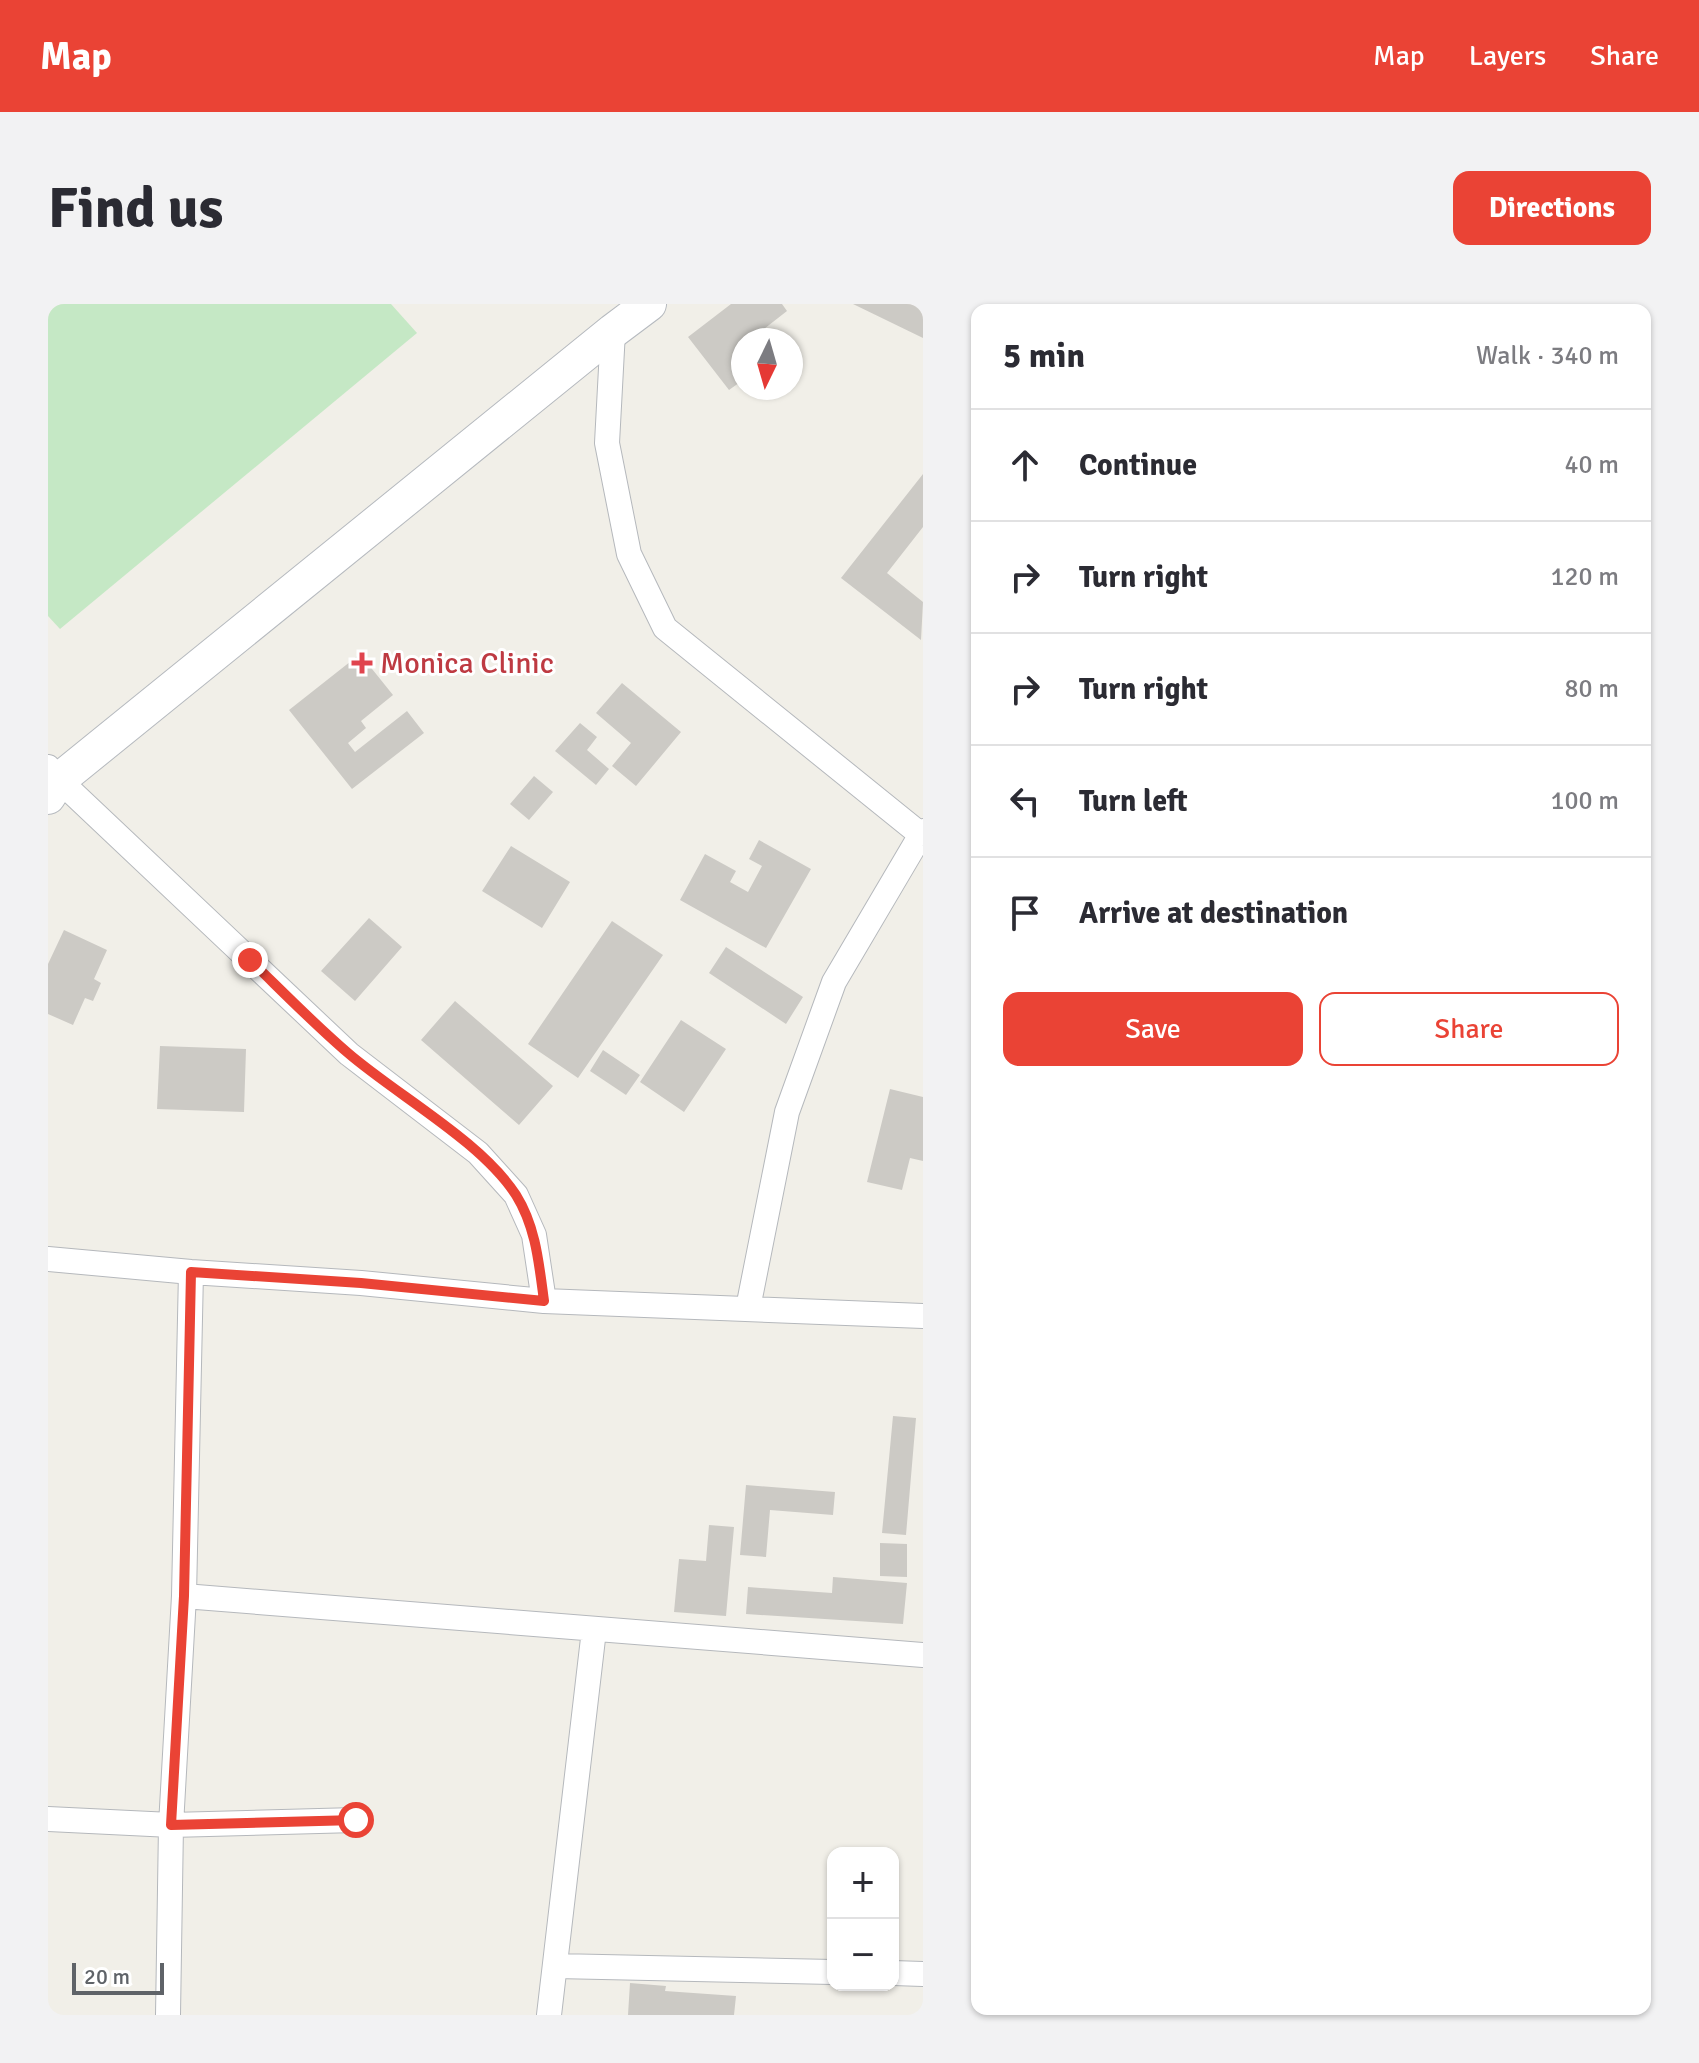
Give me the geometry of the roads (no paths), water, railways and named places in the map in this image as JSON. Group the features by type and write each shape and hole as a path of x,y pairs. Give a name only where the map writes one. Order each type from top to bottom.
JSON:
{"street":[{"path":"544,1301 534,1235 516,1195 478,1153 349,1054 51,785 649,304"},
{"path":"613,331 607,443 629,554 665,628 921,833 834,982 807,1054 787,1112 748,1308"},
{"path":"48,1259 361,1283 544,1301 923,1316"},
{"path":"168,2015 171,1825 184,1596 191,1272"},
{"path":"184,1596 923,1655"},
{"path":"549,2015 594,1630"},
{"path":"48,1819 171,1825 356,1820"},
{"path":"556,1966 827,1972"},
{"path":"899,1973 923,1974"}],"place":[{"name":"Monica Clinic","path":"362,663"}]}
